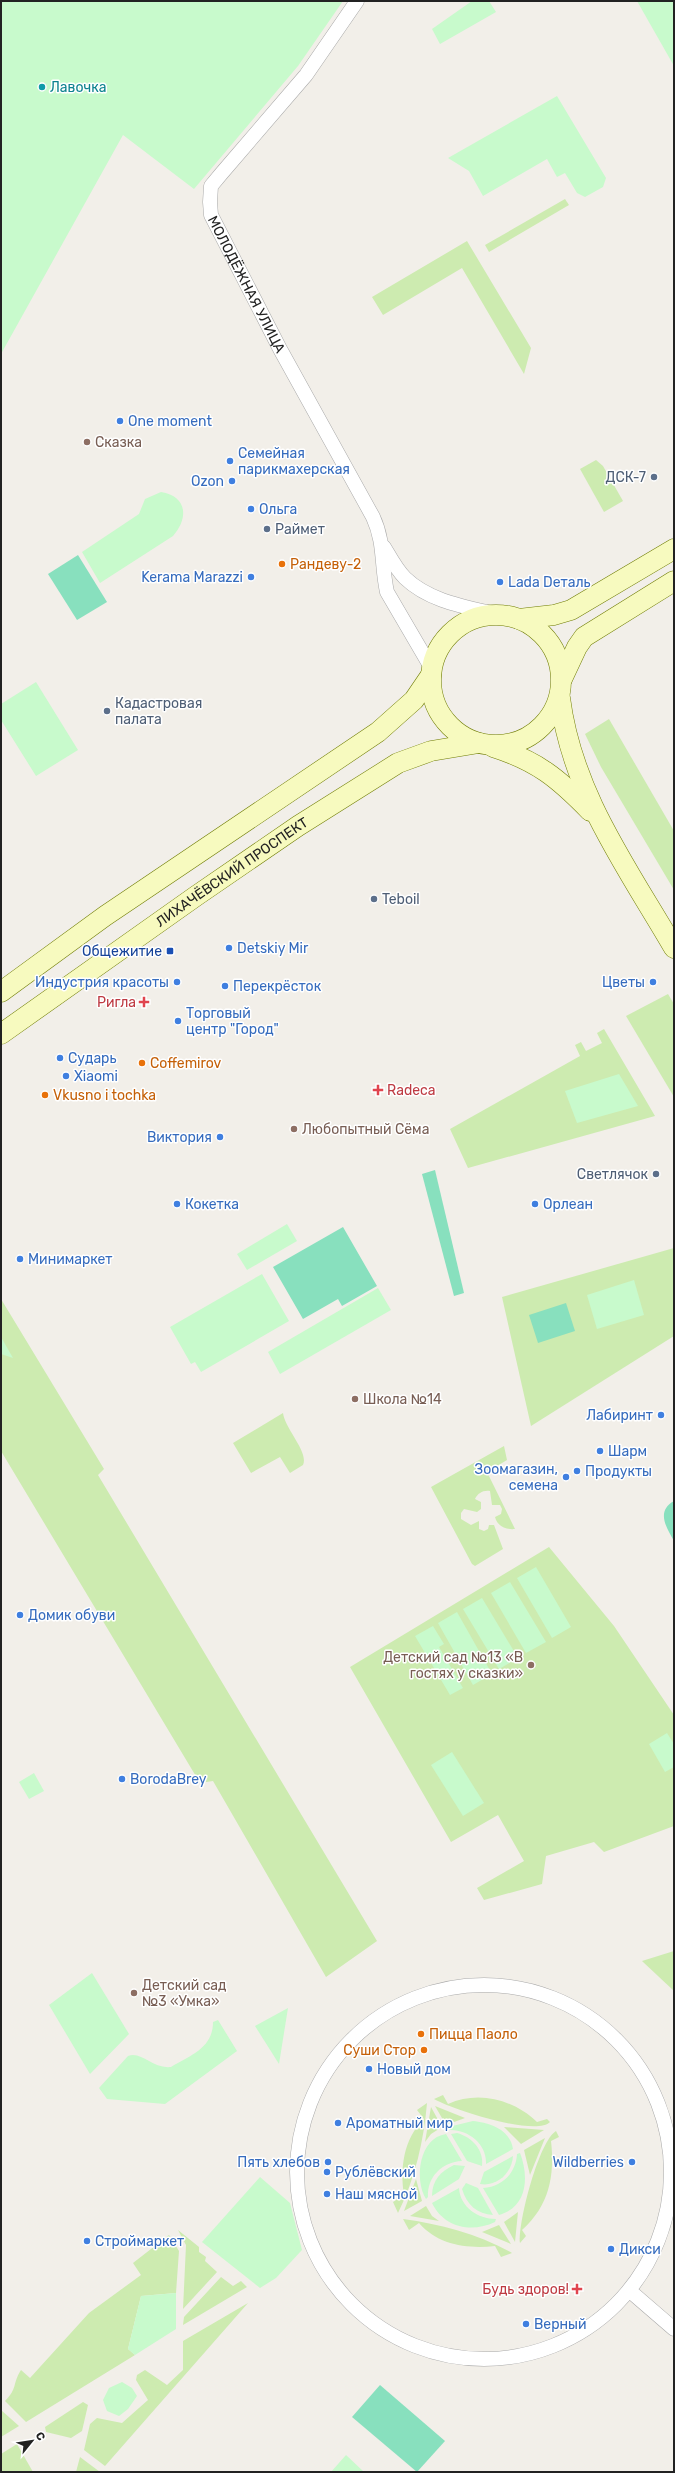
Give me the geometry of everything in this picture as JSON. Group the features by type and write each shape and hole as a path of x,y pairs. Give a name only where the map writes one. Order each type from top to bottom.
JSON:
{"main road":[{"name":"ЛИХАЧЁВСКИЙ ПРОСПЕКТ","path":"1,992 105,916 378,732 414,700 432,672 439,650 450,634 473,619 554,615 571,610 674,549"},
{"name":"ЛИХАЧЁВСКИЙ ПРОСПЕКТ","path":"1,1034 208,887 298,826 398,763 431,751 483,744 511,744 532,735 544,725 554,712 577,647 584,637 674,581"},
{"path":"509,617 538,630 549,640 556,654 565,734 597,818 674,948"},
{"name":"ЛИХАЧЁВСКИЙ ПРОСПЕКТ","path":"432,672 433,695 442,717 463,737 483,744"},
{"path":"483,744 510,752 550,773 597,818"}],"street":[{"name":"МОЛОДЁЖНАЯ УЛИЦА","path":"357,1 306,74 211,186 211,215 280,349 373,517 383,545 405,578 427,594 464,607 509,617"},
{"name":"МОЛОДЁЖНАЯ УЛИЦА","path":"383,545 384,578 387,592 432,672"},
{"path":"484,1984 517,1987 561,2001 595,2021 615,2038 637,2063 650,2086 663,2116 673,2155 671,2195 662,2234 644,2271 630,2291 605,2316 568,2340 534,2353 494,2360 460,2358 433,2353 395,2337 377,2326 346,2298 322,2266 305,2226 297,2185 299,2144 303,2123 318,2084 329,2066 356,2035 383,2014 426,1994 464,1985 484,1984"},
{"path":"630,2291 674,2329"}],"green space":[{"path":"1,1 343,1 298,66 194,189 123,135 1,354"},
{"path":"472,1 489,1 496,12 440,44 432,29"},
{"path":"637,1 674,1 674,66"},
{"path":"557,96 606,178 603,187 585,197 577,193 565,173 557,177 547,159 483,196 469,171 448,158"},
{"path":"565,199 569,205 489,252 485,245"},
{"path":"467,241 531,348 524,374 462,268 383,315 372,297"},
{"path":"596,460 603,466 623,501 604,512 580,469"},
{"path":"161,492 170,494 176,498 183,509 182,522 178,529 173,536 100,583 82,552 139,514 145,499"},
{"path":"78,555 107,602 77,620 48,574"},
{"path":"36,682 78,750 36,776 1,720 1,704"},
{"path":"609,719 674,831 674,890 601,767 585,734"},
{"path":"668,994 674,1004 674,1097 626,1016"},
{"path":"604,1029 655,1116 468,1168 450,1129 580,1056 575,1045 581,1042 586,1051 602,1043 597,1033"},
{"path":"619,1074 638,1106 577,1123 565,1091"},
{"path":"435,1170 464,1293 454,1296 422,1174"},
{"path":"287,1224 297,1241 247,1270 237,1254"},
{"path":"343,1227 377,1286 342,1306 338,1299 303,1319 273,1267"},
{"path":"674,1248 674,1336 531,1426 502,1297"},
{"path":"262,1274 289,1321 201,1372 195,1362 191,1364 170,1327"},
{"path":"634,1280 644,1315 597,1329 587,1295"},
{"path":"378,1288 391,1310 280,1374 268,1352"},
{"path":"1,1299 104,1469 98,1475 377,1941 326,1977 213,1781 200,1783 1,1451"},
{"path":"566,1303 575,1331 538,1343 529,1315"},
{"path":"1,1337 13,1358 1,1354"},
{"path":"283,1413 288,1426 303,1454 303,1465 290,1473 280,1457 251,1473 233,1443"},
{"path":"504,1446 507,1460 487,1472 515,1529 505,1528 496,1520 495,1517 501,1514 502,1509 500,1505 492,1505 490,1491 485,1491 479,1494 475,1499 481,1502 481,1509 477,1512 464,1509 461,1513 461,1519 471,1525 479,1521 479,1529 484,1531 488,1529 489,1525 494,1525 503,1549 475,1566 472,1564 431,1487"},
{"path":"674,1501 674,1541 664,1520 664,1514 665,1510"},
{"name":"Детский сад №13 «В гостях у сказки»","path":"549,1547 614,1626 674,1715 674,1826 604,1852 594,1842 546,1856 542,1884 484,1900 477,1888 524,1861 498,1815 451,1842 350,1667"},
{"path":"536,1567 571,1627 552,1638 517,1578"},
{"path":"510,1582 546,1642 526,1653 491,1593"},
{"path":"482,1598 518,1658 499,1669 463,1609"},
{"path":"457,1612 492,1674 473,1685 438,1623"},
{"path":"433,1626 444,1644 439,1647 463,1688 450,1695 415,1636"},
{"path":"667,1733 674,1744 674,1767 665,1772 649,1744"},
{"path":"452,1752 484,1803 463,1816 431,1765"},
{"path":"34,1773 44,1791 29,1799 19,1782"},
{"path":"674,1951 674,1991 642,1961"},
{"path":"92,1973 129,2034 90,2074 49,2005"},
{"path":"288,2008 279,2064 255,2026"},
{"path":"218,2020 237,2051 165,2104 107,2099 99,2088 128,2056 138,2056 164,2067 171,2067 186,2059 200,2050 205,2044 212,2031 213,2022"},
{"path":"443,2095 448,2104 472,2098 496,2100 518,2108 537,2122 547,2119 550,2122 542,2126 528,2126 493,2120 457,2109 434,2099"},
{"path":"427,2103 424,2131 418,2159 409,2187 398,2213 393,2202 404,2195 402,2175 407,2145 411,2136 424,2119 417,2110"},
{"path":"435,2106 465,2118 446,2125"},
{"path":"431,2107 442,2127 431,2134 425,2142"},
{"path":"473,2121 492,2125 504,2132 508,2136 513,2149 486,2164 483,2150 475,2139 463,2132 449,2130 448,2127"},
{"path":"504,2127 544,2130 521,2144"},
{"path":"556,2131 559,2137 551,2141 552,2166 548,2190 538,2211 522,2230 526,2236 520,2243 522,2218 531,2183 543,2150 549,2138"},
{"path":"457,2133 468,2138 476,2145 481,2155 482,2166 467,2161 451,2134"},
{"path":"446,2134 462,2161 448,2164 437,2172 430,2183 428,2197 426,2199 422,2191 420,2181 421,2160 430,2143 437,2137"},
{"path":"545,2138 530,2175 524,2150"},
{"path":"520,2153 525,2171 524,2190 516,2205 509,2211 499,2215 483,2188 496,2185 507,2178 514,2167 517,2154"},
{"path":"513,2156 510,2168 502,2178 492,2183 480,2184 484,2172"},
{"path":"454,2165 465,2166 459,2179 432,2196 432,2190 438,2177 445,2170"},
{"path":"260,2177 290,2203 302,2250 276,2278 260,2288 202,2242"},
{"path":"416,2179 422,2201 404,2211"},
{"path":"466,2183 478,2188 493,2215 482,2213 473,2208 464,2195 462,2189"},
{"path":"459,2188 463,2201 471,2211 483,2217 496,2219 495,2222 477,2227 468,2227 451,2223 444,2218 432,2203"},
{"path":"426,2206 432,2216 439,2221 410,2216"},
{"path":"518,2212 515,2242 504,2222"},
{"path":"403,2219 445,2227 473,2235 512,2253 501,2257 495,2246 474,2247 444,2241 435,2236 419,2223 409,2230"},
{"path":"499,2225 511,2244 482,2232"},
{"path":"178,2230 199,2247 199,2252 206,2257 205,2261 217,2272 183,2309 186,2245"},
{"path":"169,2235 179,2251 176,2293 141,2296 128,2349 135,2355 26,2422 5,2401 12,2393 21,2370 30,2378 89,2313 141,2275 133,2263"},
{"path":"221,2277 233,2286 241,2281 247,2287 183,2325 184,2317"},
{"path":"176,2293 176,2329 135,2355 128,2349 141,2296"},
{"path":"248,2303 105,2466 84,2450 90,2424 97,2418 122,2423 148,2400 136,2380 137,2375 145,2370 167,2385 183,2370 183,2341"},
{"path":"122,2382 132,2388 137,2396 128,2409 119,2416 107,2411 103,2400 109,2388"},
{"path":"380,2385 445,2441 417,2472 352,2417"},
{"path":"83,2402 88,2405 82,2431 71,2438 46,2432 45,2427"},
{"path":"1,2410 19,2426 1,2437"},
{"path":"17,2444 33,2472 1,2472 1,2454"},
{"path":"346,2455 364,2472 331,2472"},
{"path":"80,2457 100,2472 76,2472"}],"place":[{"name":"Лавочка","path":"42,87"},
{"name":"One moment","path":"120,421"},
{"name":"Сказка","path":"87,442"},
{"name":"Семейная парикмахерская","path":"230,461"},
{"name":"ДСК-7","path":"654,477"},
{"name":"Ozon","path":"232,481"},
{"name":"Ольга","path":"251,509"},
{"name":"Раймет","path":"267,529"},
{"name":"Рандеву-2","path":"282,564"},
{"name":"Kerama Marazzi","path":"251,577"},
{"name":"Lada Dеталь","path":"500,582"},
{"name":"Кадастровая палата","path":"107,711"},
{"name":"Teboil","path":"374,899"},
{"name":"Detskiy Mir","path":"229,948"},
{"name":"Общежитие","path":"170,951"},
{"name":"Индустрия красоты","path":"177,982"},
{"name":"Цветы","path":"653,982"},
{"name":"Перекрёсток","path":"225,986"},
{"name":"Ригла","path":"144,1002"},
{"name":"Торговый центр \"Город\"","path":"178,1021"},
{"name":"Сударь","path":"60,1058"},
{"name":"Coffemirov","path":"142,1063"},
{"name":"Xiaomi","path":"66,1076"},
{"name":"Radeca","path":"378,1090"},
{"name":"Vkusno i tochka","path":"45,1095"},
{"name":"Любопытный Сёма","path":"294,1129"},
{"name":"Виктория","path":"220,1137"},
{"name":"Светлячок","path":"656,1174"},
{"name":"Кокетка","path":"177,1204"},
{"name":"Орлеан","path":"535,1204"},
{"name":"Минимаркет","path":"20,1259"},
{"name":"Школа №14","path":"355,1399"},
{"name":"Лабиринт","path":"661,1415"},
{"name":"Шарм","path":"600,1451"},
{"name":"Продукты","path":"577,1471"},
{"name":"Зоомагазин, семена","path":"566,1477"},
{"name":"Домик обуви","path":"20,1615"},
{"name":"Детский сад №13 «В гостях у сказки»","path":"531,1665"},
{"name":"BorodaBrey","path":"122,1779"},
{"name":"Детский сад №3 «Умка»","path":"134,1993"},
{"name":"Пицца Паоло","path":"421,2034"},
{"name":"Суши Стор","path":"424,2050"},
{"name":"Новый дом","path":"369,2069"},
{"name":"Ароматный мир","path":"338,2123"},
{"name":"Пять хлебов","path":"328,2162"},
{"name":"Wildberries","path":"632,2162"},
{"name":"Рублёвский","path":"327,2172"},
{"name":"Наш мясной","path":"327,2194"},
{"name":"Строймаркет","path":"87,2241"},
{"name":"Дикси","path":"611,2249"},
{"name":"Будь здоров!","path":"577,2289"},
{"name":"Верный","path":"526,2324"}]}
